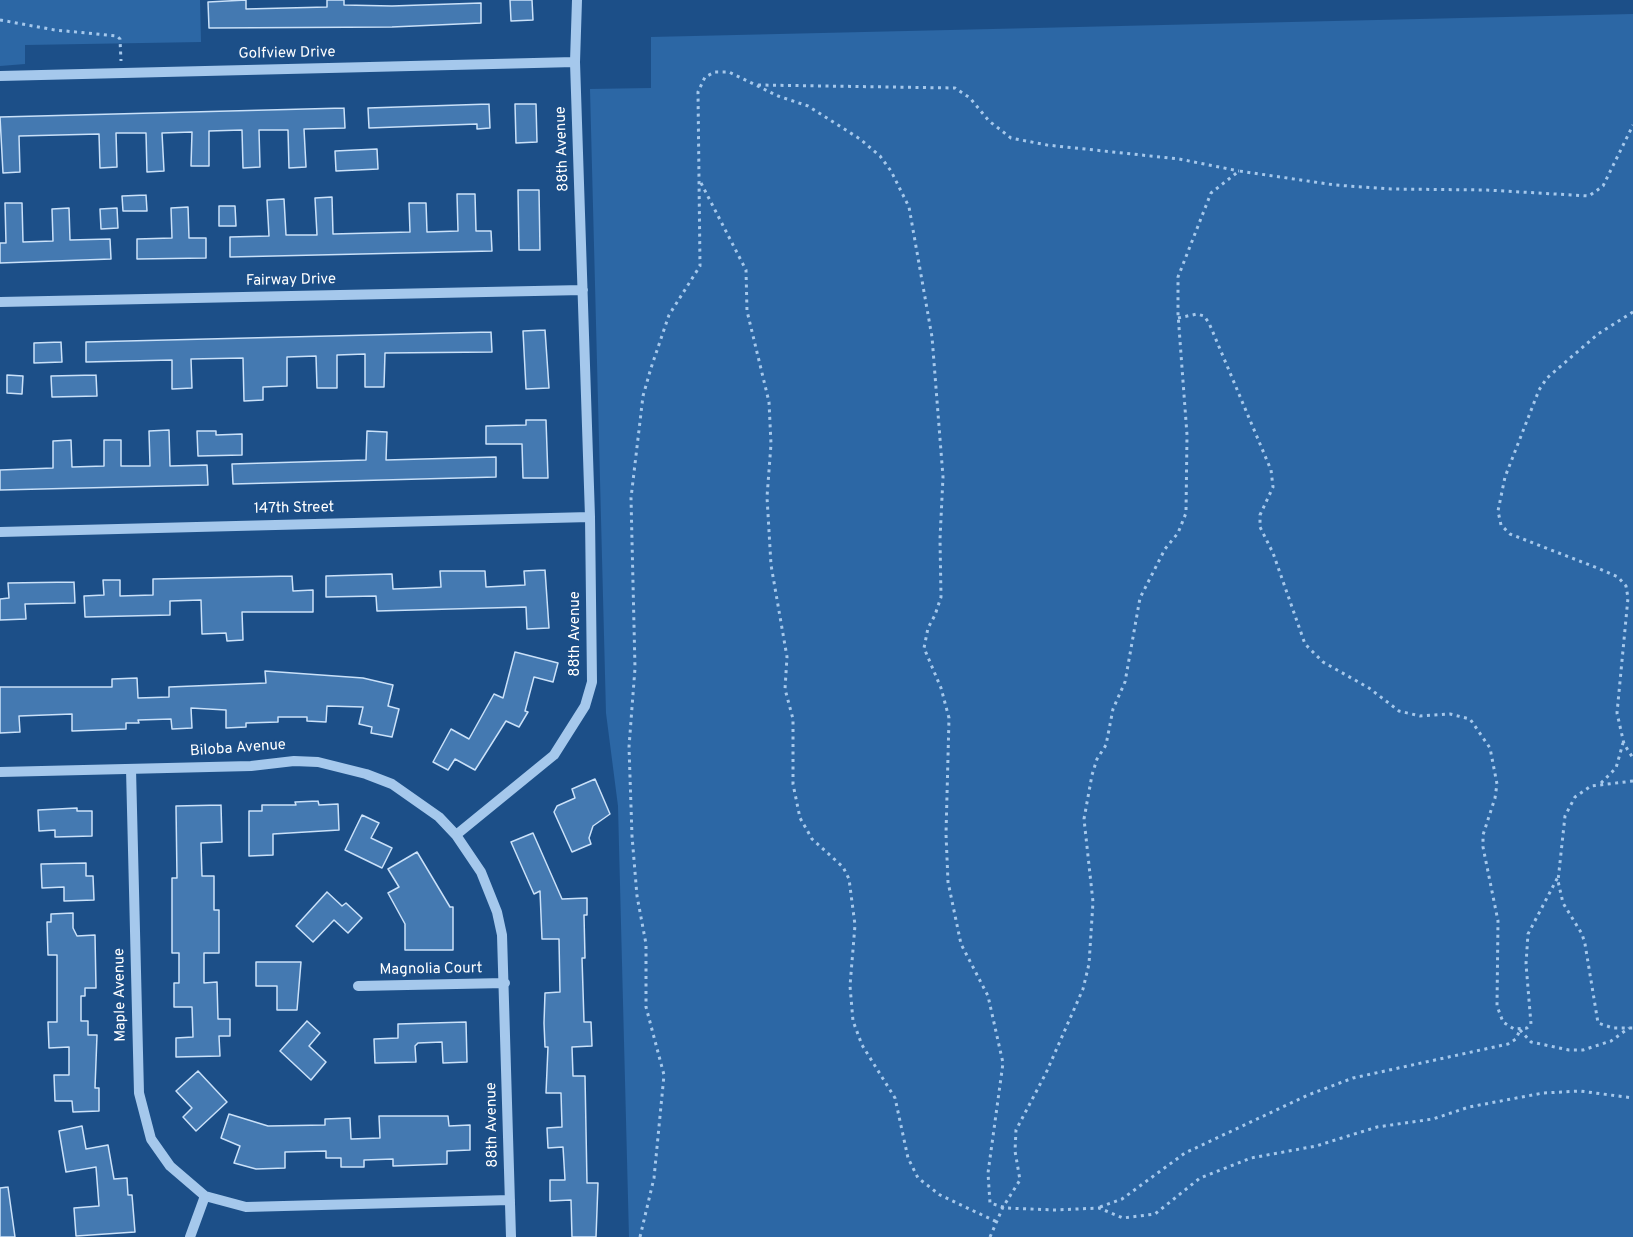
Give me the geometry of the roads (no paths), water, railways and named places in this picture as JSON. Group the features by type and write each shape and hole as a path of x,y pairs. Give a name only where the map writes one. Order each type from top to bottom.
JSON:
{"street":[{"name":"88th Avenue","path":"511,1237 504,956 497,912 481,872 456,835 554,755 585,706 592,682 590,517 575,62 577,0"},
{"name":"Golfview Drive","path":"0,76 575,62"},
{"name":"Fairway Drive","path":"0,302 583,290"},
{"name":"147th Street","path":"0,532 590,517"},
{"name":"Biloba Avenue","path":"0,772 251,766 294,761 338,766 392,784 418,800 456,835"},
{"name":"Maple Avenue","path":"131,769 139,1093 142,1115 159,1152 205,1196 246,1207 510,1200"},
{"name":"Magnolia Court","path":"358,986 505,983"},
{"path":"190,1237 205,1196"}]}
